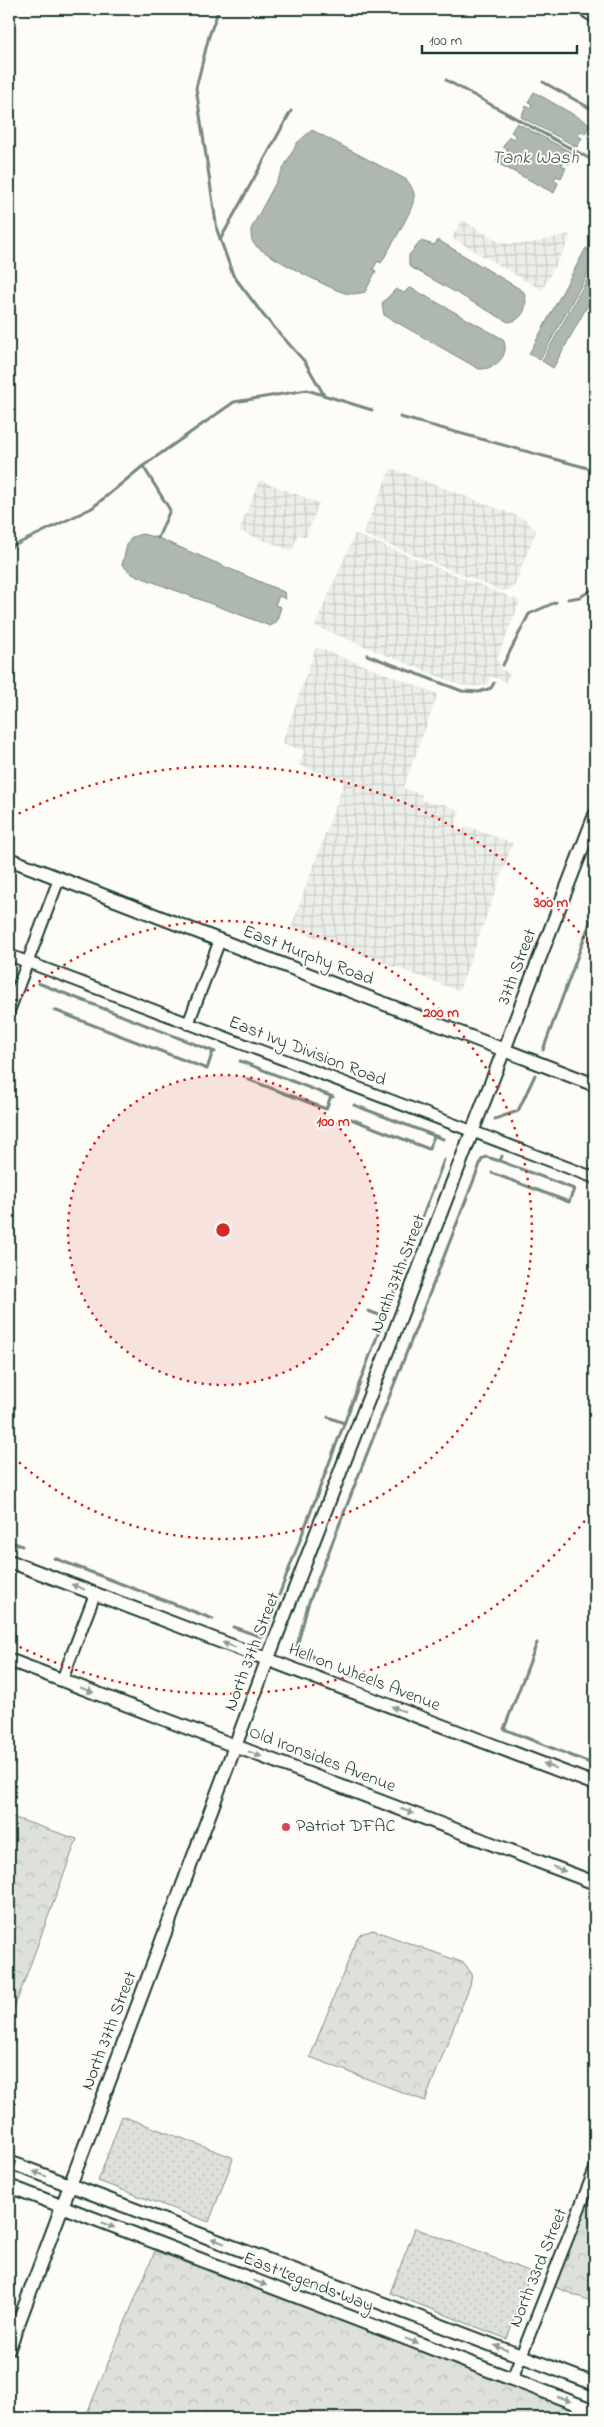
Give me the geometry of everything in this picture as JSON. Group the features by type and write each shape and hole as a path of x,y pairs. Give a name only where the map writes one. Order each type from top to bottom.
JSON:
{"street":[{"path":"583,9 595,16"},
{"name":"37th Street","path":"473,1132 595,815"},
{"name":"East Murphy Road","path":"9,859 595,1085"},
{"path":"9,1011 59,878"},
{"path":"188,1024 220,940"},
{"name":"East Ivy Division Road","path":"9,955 595,1178"},
{"name":"North 37th Street","path":"9,2348 268,1660 473,1132"},
{"name":"Hell on Wheels Avenue","path":"9,1561 595,1784"},
{"path":"62,1680 95,1594"},
{"name":"Old Ironsides Avenue","path":"9,1660 595,1883"},
{"name":"East Legends Way","path":"9,2162 595,2384"},
{"name":"North 33rd Street","path":"512,2379 595,2169"},
{"name":"East Legends Way","path":"9,2186 62,2208 595,2411"}],"shaded area":[{"path":"462,220 498,241 508,244 531,243 569,234 570,239 542,290 452,238"},
{"path":"394,469 525,519 536,531 513,589 502,591 365,535 364,531 390,470"},
{"path":"259,480 319,503 306,537 298,534 292,551 239,531"},
{"path":"355,534 520,601 497,659 502,670 510,673 506,682 490,676 488,684 478,686 460,685 315,626"},
{"path":"316,647 438,694 403,788 422,795 421,800 433,804 444,804 460,811 454,828 463,831 466,826 513,843 459,991 291,928 344,782 299,765 304,751 282,743"}],"green space":[{"path":"9,1816 77,1839 9,2022"},
{"path":"373,1930 464,1963 472,1974 470,1985 425,2101 310,2057 357,1939 361,1934"},
{"path":"122,2116 232,2157 233,2159 209,2222 98,2181"},
{"path":"595,2181 595,2303 555,2287"},
{"path":"415,2228 531,2272 507,2339 390,2293"},
{"path":"155,2251 572,2409 591,2418 85,2418"}],"water":[{"name":"Tank Wash","path":"534,92 590,124 585,134 580,131 578,136 582,138 577,147 521,117 526,106 530,108 532,104 528,102"},
{"name":"Tank Wash","path":"517,123 574,154 569,164 564,162 562,166 566,168 561,178 556,176 554,180 558,183 554,193 496,161 501,151 506,153 508,149 503,147 509,137 514,139 515,135 511,132"},
{"path":"312,130 407,180 413,191 414,198 410,211 381,263 378,261 373,269 376,271 365,292 351,294 335,289 269,255 252,241 251,229 297,143"},
{"path":"438,240 523,291 526,306 522,315 514,321 508,322 409,266 409,255 421,241 434,245"},
{"path":"586,248 595,253 595,260 540,360 529,354"},
{"path":"595,265 595,292 553,368 542,361"},
{"path":"409,288 503,339 505,351 500,360 491,367 479,369 384,315 382,303 396,289 404,293"},
{"path":"142,534 158,538 284,592 286,599 279,596 275,605 281,607 276,623 270,626 132,574 122,565 127,545 132,537"}],"waterway":[{"path":"219,9 209,36 196,88 217,230 233,275 264,316 305,362 324,395"},
{"path":"446,80 592,160 595,167"},
{"path":"543,82 595,111"},
{"path":"220,240 291,111"},
{"path":"592,160 595,130"},
{"path":"9,548 92,508 143,466 234,402 307,390 372,410"},
{"path":"400,417 595,470"},
{"path":"143,466 170,510 158,538"},
{"path":"568,599 580,597 595,588"},
{"path":"503,665 529,614 556,602"},
{"path":"367,655 462,691 479,692 491,688 494,683"},
{"path":"543,1050 595,909"},
{"path":"38,983 215,1052"},
{"path":"54,1010 207,1069 213,1051"},
{"path":"240,1061 333,1097"},
{"path":"495,1119 518,1111 535,1075"},
{"path":"247,1079 326,1109 331,1096"},
{"path":"354,1105 443,1139"},
{"path":"351,1119 429,1149 434,1136"},
{"path":"492,1173 569,1202 574,1189 500,1161 502,1156"},
{"path":"318,1660 297,1646 308,1605 482,1159 486,1157 500,1161"},
{"path":"233,1627 262,1637 264,1635 444,1160"},
{"path":"368,1311 385,1317"},
{"path":"328,1417 344,1423"},
{"path":"9,1541 22,1546"},
{"path":"54,1558 213,1619"},
{"path":"537,1643 504,1729 595,1765"}],"place":[{"name":"Patriot DFAC","path":"286,1827"}]}
